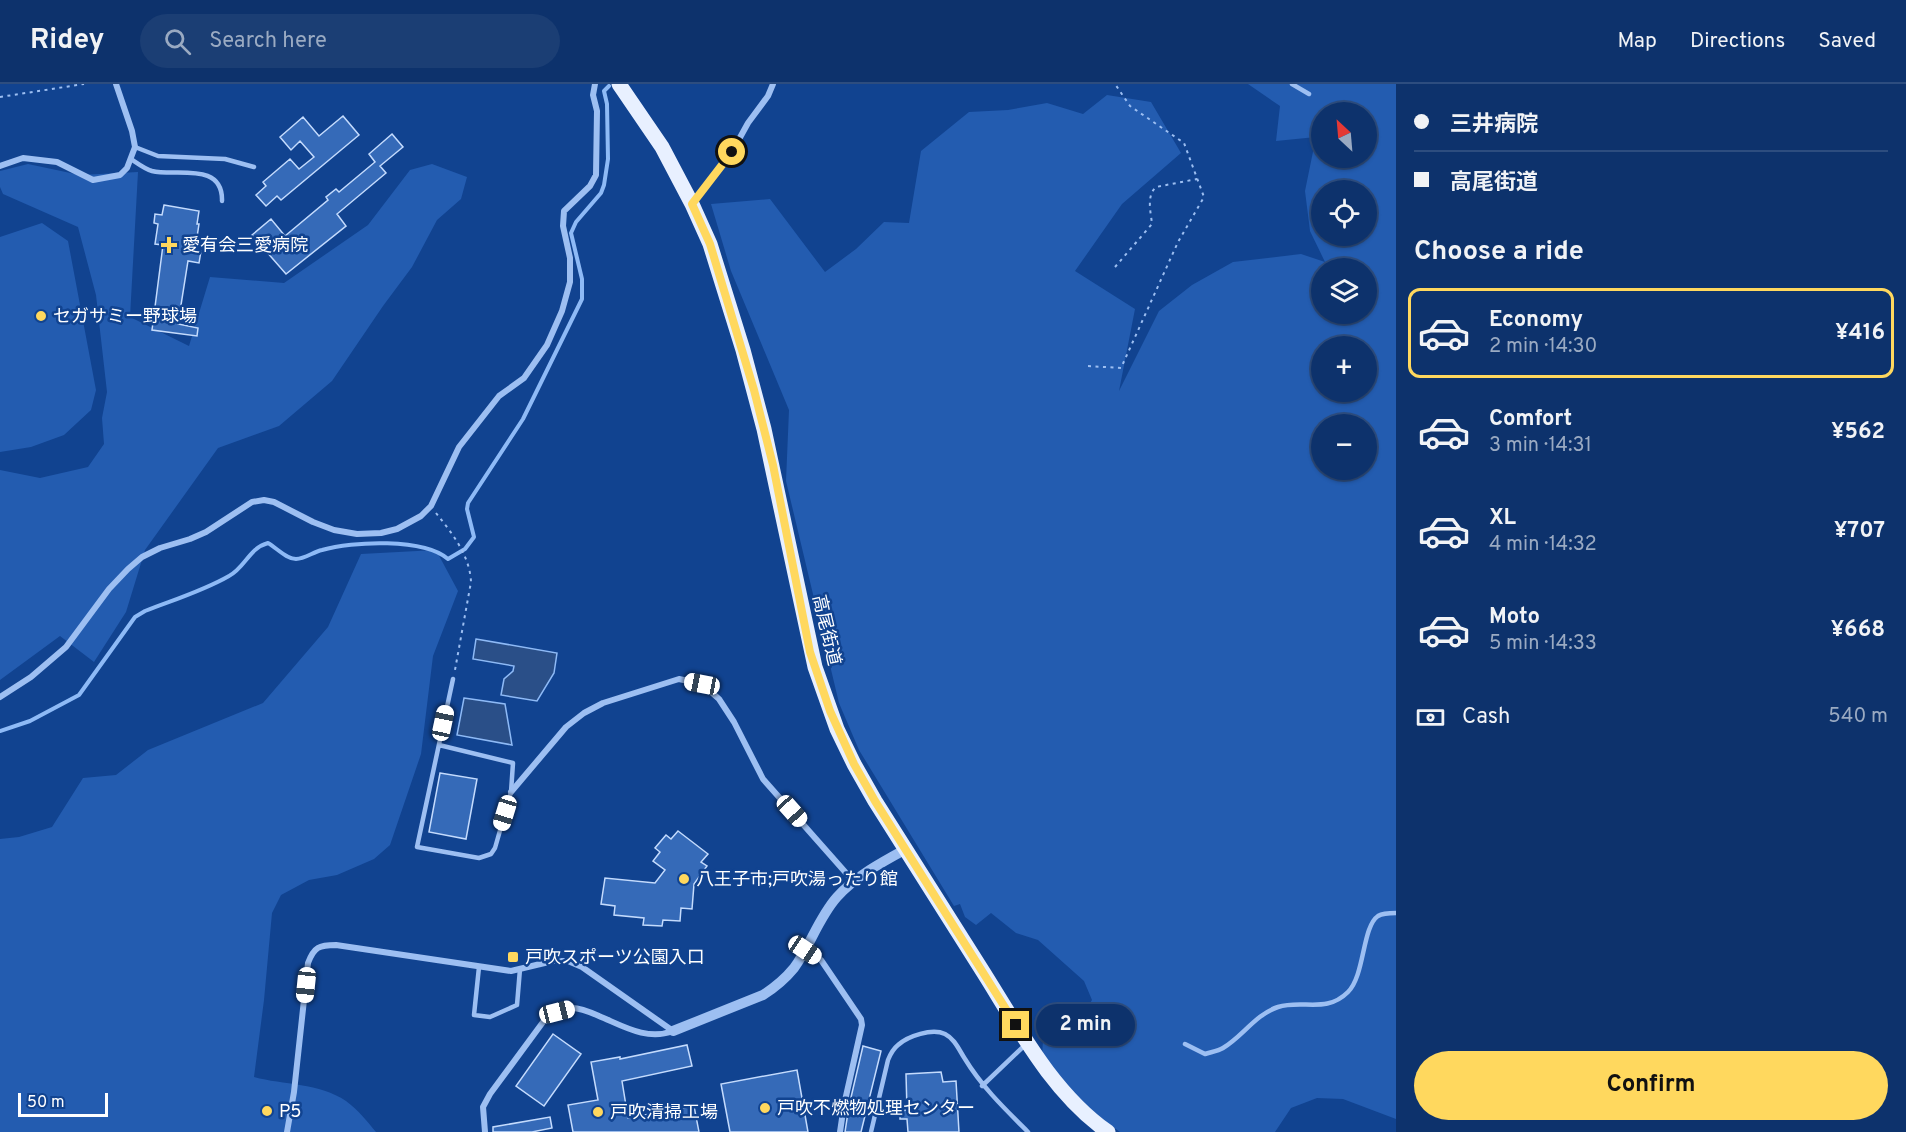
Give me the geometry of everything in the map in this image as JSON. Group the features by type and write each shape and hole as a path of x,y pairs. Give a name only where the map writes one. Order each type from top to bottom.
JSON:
{"main road":[{"name":"高尾街道","path":"619,84 656,137 692,204 713,253 760,410 810,652 837,729 875,801 1027,1042 1065,1092 1108,1132"}],"street":[{"path":"0,166 23,158 57,162 93,180 120,175 127,168 135,147 117,84"},
{"path":"0,697 31,677 66,647 110,589 142,557 160,548 206,532 252,502 264,500 274,502 313,522 334,530 357,534 381,533 397,529 421,516 431,506 459,447 499,396 524,378 547,345 562,311 570,282 570,258 563,226 564,211 590,186 596,176 597,111 593,95 595,84"},
{"path":"692,204 732,152 748,123 768,96 773,84"},
{"path":"511,792 566,727 584,713 603,703 679,679 702,684 719,699 734,722 763,779 854,882"},
{"path":"485,1132 483,1107 546,1018 571,1008 584,1010 655,1036 674,1031 763,996 776,987 793,969 824,914 838,896 854,882 906,849"},
{"path":"287,1132 294,1092 308,963 312,952 322,945 336,945 511,971 553,961 568,961 582,967 674,1031"},
{"path":"805,950 821,960 861,1019 862,1025 840,1132"}],"lane":[{"path":"1292,84 1309,94"},
{"path":"135,147 158,156 225,159 254,167"},
{"path":"131,159 152,171 181,171 200,174 214,180 220,185 222,201"},
{"path":"439,745 513,763 511,792 495,848 491,854 479,858 417,847 453,679"},
{"path":"1185,1044 1205,1054 1221,1049 1276,1007 1293,1004 1324,1006 1337,1000 1349,992 1358,975 1370,928 1377,916 1396,913"},
{"path":"479,967 474,1015 490,1017 517,1005 520,969"},
{"path":"871,1132 888,1060 898,1044 910,1037 933,1032 944,1033 953,1040 982,1086 1028,1132"},
{"path":"982,1086 1027,1042"}],"path":[{"path":"0,96 84,84"},
{"path":"1088,366 1121,368 1178,242 1204,197 1184,143 1130,106 1115,84"},
{"path":"1115,267 1152,224 1152,191 1156,187 1197,179"},
{"path":"431,506 451,533 471,573 453,679"}],"shaded area":[{"path":"1248,84 1396,84 1396,1119 1343,1099 1317,1098 1291,1108 1275,1132 1120,1132 1082,1104 1042,1058 1043,1039 1077,1024 1092,1000 1084,981 1038,940 1016,933 991,913 976,925 965,917 960,904 954,906 859,750 839,703 786,481 789,410 731,271 711,204 770,199 825,272 856,249 884,222 909,223 921,151 969,112 1008,110 1047,103 1083,114 1107,95 1151,102 1181,153 1122,204 1075,271 1135,309 1119,391 1159,311 1192,285 1233,262 1301,254 1313,258 1311,258 1311,324 1377,324 1377,258 1323,258 1317,246 1377,246 1377,180 1311,180 1311,233 1305,191 1311,162 1311,168 1377,168 1377,102 1311,102 1311,138 1276,141 1280,106"},
{"path":"28,164 80,175 138,172 130,317 189,346 210,277 284,283 368,225 410,170 432,164 467,177 461,199 437,220 412,267 332,381 279,426 218,448 145,550 126,612 94,662 60,636 0,680 0,470 40,478 88,467 104,444 102,418 107,392 96,295 78,227 3,194 0,187 0,171"},
{"name":"セガサミー野球場","path":"42,223 68,241 96,390 91,410 64,435 31,447 0,452 0,237"},
{"path":"436,550 458,591 433,656 421,754 390,845 374,859 337,875 309,880 281,895 272,913 254,1077 313,1088 336,1095 354,1108 376,1132 0,1132 0,839 19,837 52,827 83,778 116,775 148,750 263,703 328,627 361,554"},
{"path":"476,639 557,653 554,673 537,701 501,695 504,679 513,671 514,666 473,659"},
{"path":"464,698 505,704 512,745 457,735"}],"building":[{"path":"343,116 359,135 281,200 277,196 266,206 256,195 266,186 263,182 290,159 299,169 314,157 300,141 291,150 280,137 303,117 319,136"},
{"path":"392,134 403,147 380,166 386,173 337,214 346,226 286,274 252,235 271,219 285,236 328,200 326,197 336,189 339,192 375,162 369,154"},
{"path":"164,205 199,211 195,250 201,251 199,263 188,261 178,324 198,328 197,336 152,330 163,245 155,244 158,224 154,223 155,214 162,215"},
{"path":"440,773 477,779 466,839 429,832"},
{"name":"八王子市;戸吹湯ったり館","path":"678,831 708,854 701,862 707,866 694,884 692,909 681,908 680,921 663,920 662,926 643,925 644,918 614,915 615,906 601,904 605,878 655,883 665,870 653,861 660,852 655,848 666,835 671,839"},
{"path":"553,1034 581,1054 544,1106 516,1086"},
{"path":"687,1045 692,1066 622,1081 628,1118 694,1106 699,1132 573,1132 568,1105 598,1100 591,1062 620,1057 620,1059"},
{"path":"863,1046 881,1051 861,1132 845,1132 849,1106"},
{"name":"戸吹不燃物処理センター","path":"797,1070 808,1132 730,1132 721,1084"},
{"path":"941,1072 943,1082 956,1081 959,1132 908,1132 907,1119 900,1119 900,1110 907,1110 906,1074"},
{"path":"550,1117 552,1128 532,1132 493,1132 493,1127"}],"waterway":[{"path":"0,731 30,721 79,695 135,617 229,576 256,549 268,543 292,559 303,558 335,547 369,543 422,547 448,559 465,549 474,537 467,509 468,503 523,419 582,299 582,279 571,233 576,222 601,193 604,185 608,159 607,104 604,91 609,86"}],"place":[{"name":"愛有会三愛病院","path":"169,245"},
{"name":"セガサミー野球場","path":"41,316"},
{"name":"八王子市;戸吹湯ったり館","path":"684,879"},
{"name":"戸吹スポーツ公園入口","path":"513,957"},
{"name":"戸吹不燃物処理センター","path":"765,1108"},
{"name":"P5","path":"267,1111"},
{"name":"戸吹清掃工場","path":"598,1112"}],"route":[{"path":"732,152 692,204 710,244 722,280 760,410 810,652 824,697 854,764 875,801 1016,1025"}]}
